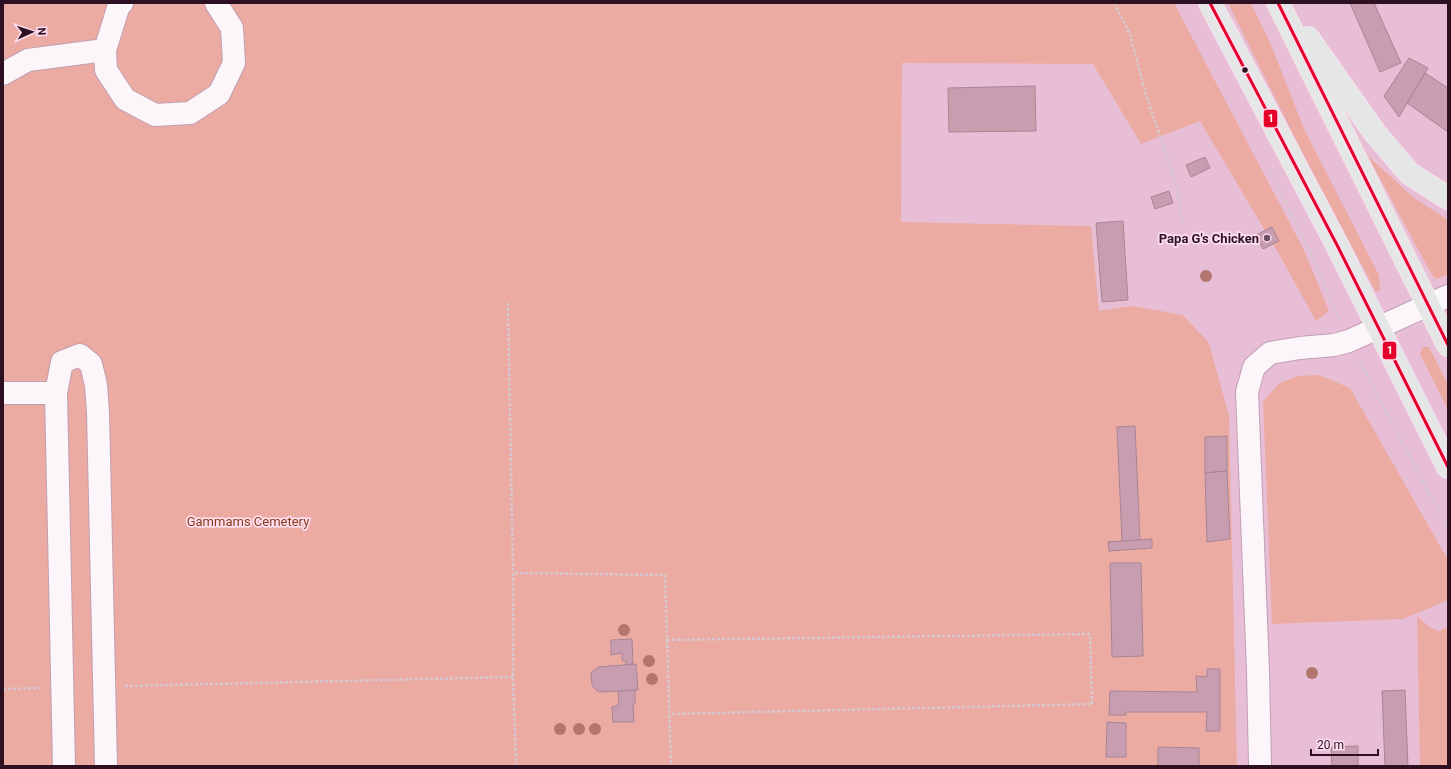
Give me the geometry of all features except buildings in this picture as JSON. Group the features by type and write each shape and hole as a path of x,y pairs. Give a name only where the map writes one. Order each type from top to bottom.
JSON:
{"main road":[{"path":"1210,3 1379,328 1448,467"},
{"path":"1278,3 1448,345"},
{"path":"1283,3 1375,133 1410,174 1448,198"}],"street":[{"path":"122,3 119,5 104,50 106,70 124,99 155,115 190,113 219,94 234,63 232,28 216,3"},
{"path":"3,74 28,60 104,50"},
{"path":"1260,766 1247,392 1254,367 1270,353 1300,348 1334,345 1349,341 1448,296"},
{"path":"64,766 56,393 62,362 80,355 91,364 96,385 98,412 106,766"},
{"path":"3,393 56,393"}],"path":[{"path":"1114,3 1130,34 1146,96 1180,200 1182,222"},
{"path":"1267,163 1312,254 1349,341 1448,529"},
{"path":"508,304 513,574 513,677 516,766"},
{"path":"513,574 665,575 671,766"},
{"path":"667,640 1090,634 1092,704 670,714"},
{"path":"103,686 513,677"},
{"path":"3,689 62,687"}],"green space":[{"name":"Gammams Cemetery","path":"3,3 1174,3 1304,250 1329,311 1316,321 1280,256 1200,121 1141,144 1093,64 902,63 901,222 1091,226 1099,311 1132,306 1183,315 1209,343 1229,416 1237,766 3,766"},
{"path":"1228,3 1251,3 1271,45 1305,131 1379,275 1380,290 1376,292 1301,150"},
{"path":"1368,156 1414,198 1448,220 1448,275 1436,279 1432,275"},
{"path":"1423,347 1429,347 1448,385 1448,410 1420,354"},
{"path":"1319,375 1350,388 1448,560 1448,600 1403,619 1272,624 1263,401 1280,383 1298,376"},
{"path":"1417,616 1431,628 1439,631 1448,627 1448,766 1420,766"}],"transit line":[{"name":"1","path":"1210,3 1337,245 1448,467"},
{"name":"1","path":"1278,3 1448,345"}],"place":[{"name":"Papa G's Chicken","path":"1267,238"}]}
